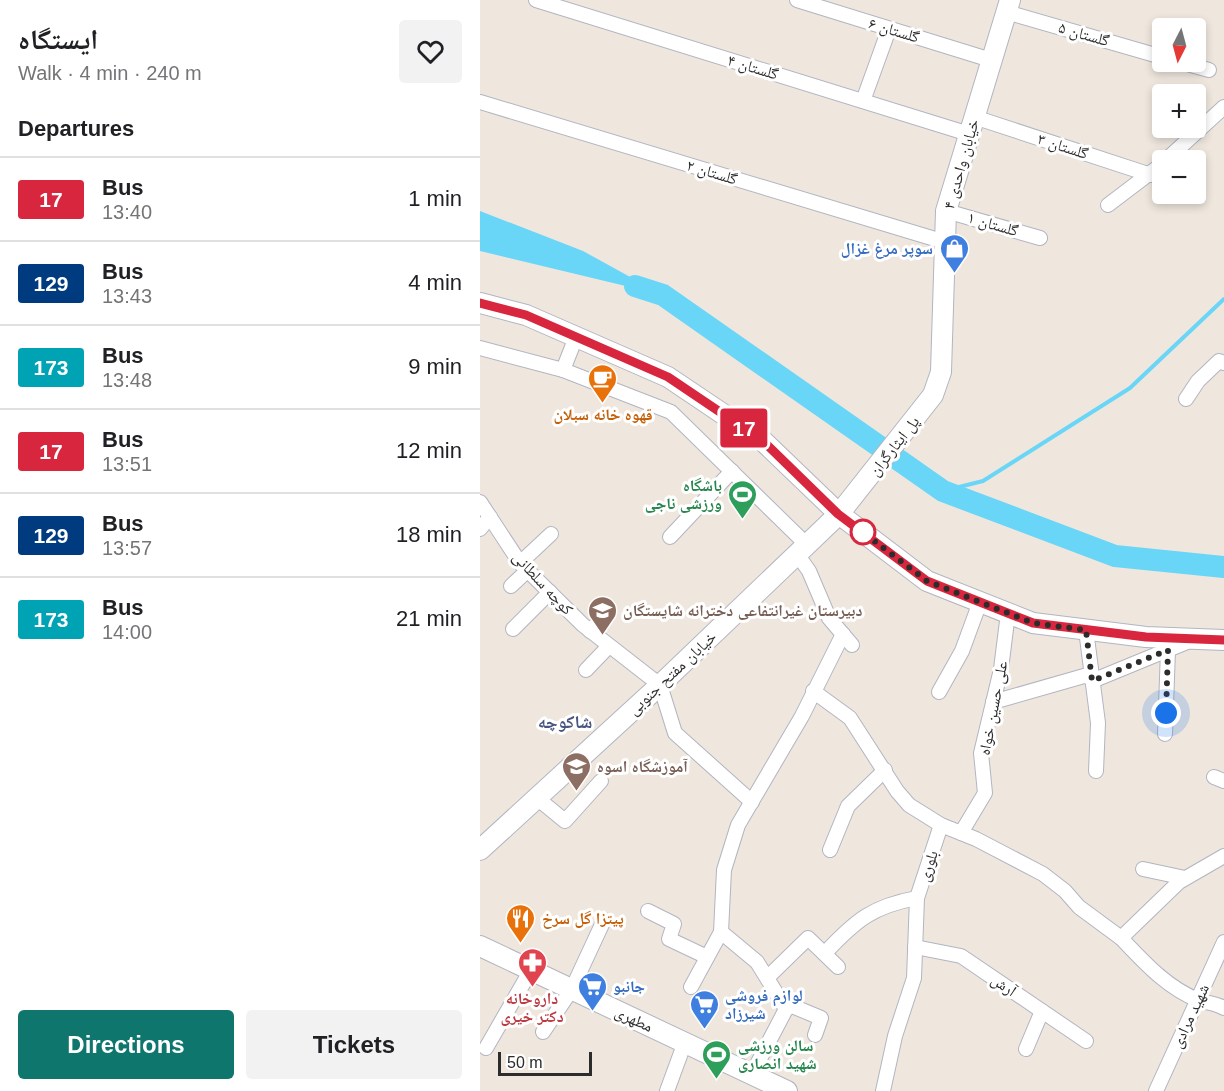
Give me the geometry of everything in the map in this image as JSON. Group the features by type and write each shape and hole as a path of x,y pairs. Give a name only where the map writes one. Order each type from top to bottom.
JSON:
{"main road":[{"name":"خیابان واحدی ۴","path":"928,402 937,386 941,372 946,211 1008,6"},
{"path":"480,303 526,315 677,383 763,441 838,514 927,581 1033,623 1086,630 1224,640"},
{"name":"پل ایثارگران","path":"859,490 928,402"},
{"name":"خیابان مفتح جنوبی","path":"480,850 660,685 838,514 859,490"},
{"name":"مطهری","path":"480,946 787,1091"}],"street":[{"name":"گلستان ۴","path":"536,0 863,101 972,125"},
{"name":"گلستان ۶","path":"796,0 991,60"},
{"name":"گلستان ۵","path":"1008,6 1152,54"},
{"path":"863,101 888,28"},
{"name":"گلستان ۲","path":"480,102 945,242"},
{"path":"1177,150 1224,107"},
{"name":"گلستان ۳","path":"972,125 1151,175"},
{"path":"1108,205 1151,175"},
{"name":"گلستان ۱","path":"946,211 1040,238"},
{"path":"563,370 576,337"},
{"path":"480,348 563,370 671,412 732,471 801,549 829,618 852,645"},
{"path":"1186,399 1198,381 1219,361 1224,363"},
{"path":"670,537 732,471"},
{"name":"کوچه سلطانی","path":"480,502 524,566 590,631 660,685"},
{"path":"480,529 490,517"},
{"path":"511,586 524,566 551,534"},
{"path":"513,629 550,592"},
{"path":"939,692 962,651 980,602"},
{"path":"590,631 609,611"},
{"name":"علی حسین خواه","path":"961,833 985,793 981,753 1001,669 1008,613"},
{"path":"1086,630 1098,723 1096,771"},
{"path":"691,987 721,932 724,870 738,825 843,633"},
{"path":"993,702 1092,678 1194,639"},
{"path":"586,670 609,646"},
{"path":"1165,734 1168,650"},
{"path":"660,685 675,733 752,802"},
{"path":"813,691 850,718 909,805 941,825 1043,874 1065,891 1079,907 1121,938 1157,975 1198,1000 1212,1002 1224,1008"},
{"path":"830,850 848,806 885,770"},
{"path":"537,798 566,821 600,781"},
{"name":"بلوری","path":"884,1091 895,1036 914,978 917,898 941,825"},
{"path":"1121,938 1185,878 1224,856"},
{"path":"1143,869 1185,878"},
{"path":"826,952 852,923 890,903 917,898"},
{"path":"648,911 674,924 669,939 707,957"},
{"path":"543,1032 572,989 604,920"},
{"path":"721,932 757,962 786,1009"},
{"path":"768,977 808,938 826,952 838,967"},
{"name":"شهید مرادی","path":"1156,1091 1224,942"},
{"name":"آرش","path":"915,947 962,956 1086,1041"},
{"path":"486,1048 531,970"},
{"path":"752,1074 786,1009 792,1006 821,1018 815,1035"},
{"path":"1026,1049 1042,1011"},
{"path":"667,1091 684,1042"}],"water":[{"path":"480,211 583,251 663,295 480,251"}],"waterway":[{"path":"635,286 663,295 943,491 1115,556 1224,567"},
{"path":"943,491 983,481 1130,388 1224,299"}],"bus line":[{"name":"17","path":"480,303 526,315 668,377 763,441 838,514 927,581 1033,623 1146,637 1224,640"}],"place":[{"name":"سوپر مرغ غزال","path":"954,274"},
{"name":"قهوه خانه سبلان","path":"603,404"},
{"name":"باشگاه ورزشی ناجی","path":"743,520"},
{"name":"دبیرستان غیرانتفاعی دخترانه شایستگان","path":"602,636"},
{"name":"آموزشگاه اسوه","path":"576,792"},
{"name":"پیتزا گل سرخ","path":"521,944"},
{"name":"داروخانه دکتر خیری","path":"532,988"},
{"name":"جانبو","path":"592,1012"},
{"name":"لوازم فروشی شیرزاد","path":"704,1030"},
{"name":"سالن ورزشی شهید انصاری","path":"717,1080"}],"district":[{"name":"شاکوچه","path":"565,722"}],"route":[{"path":"863,532 856,527 927,581 1033,623 1086,630 1092,681 1168,650 1166,713"}]}
